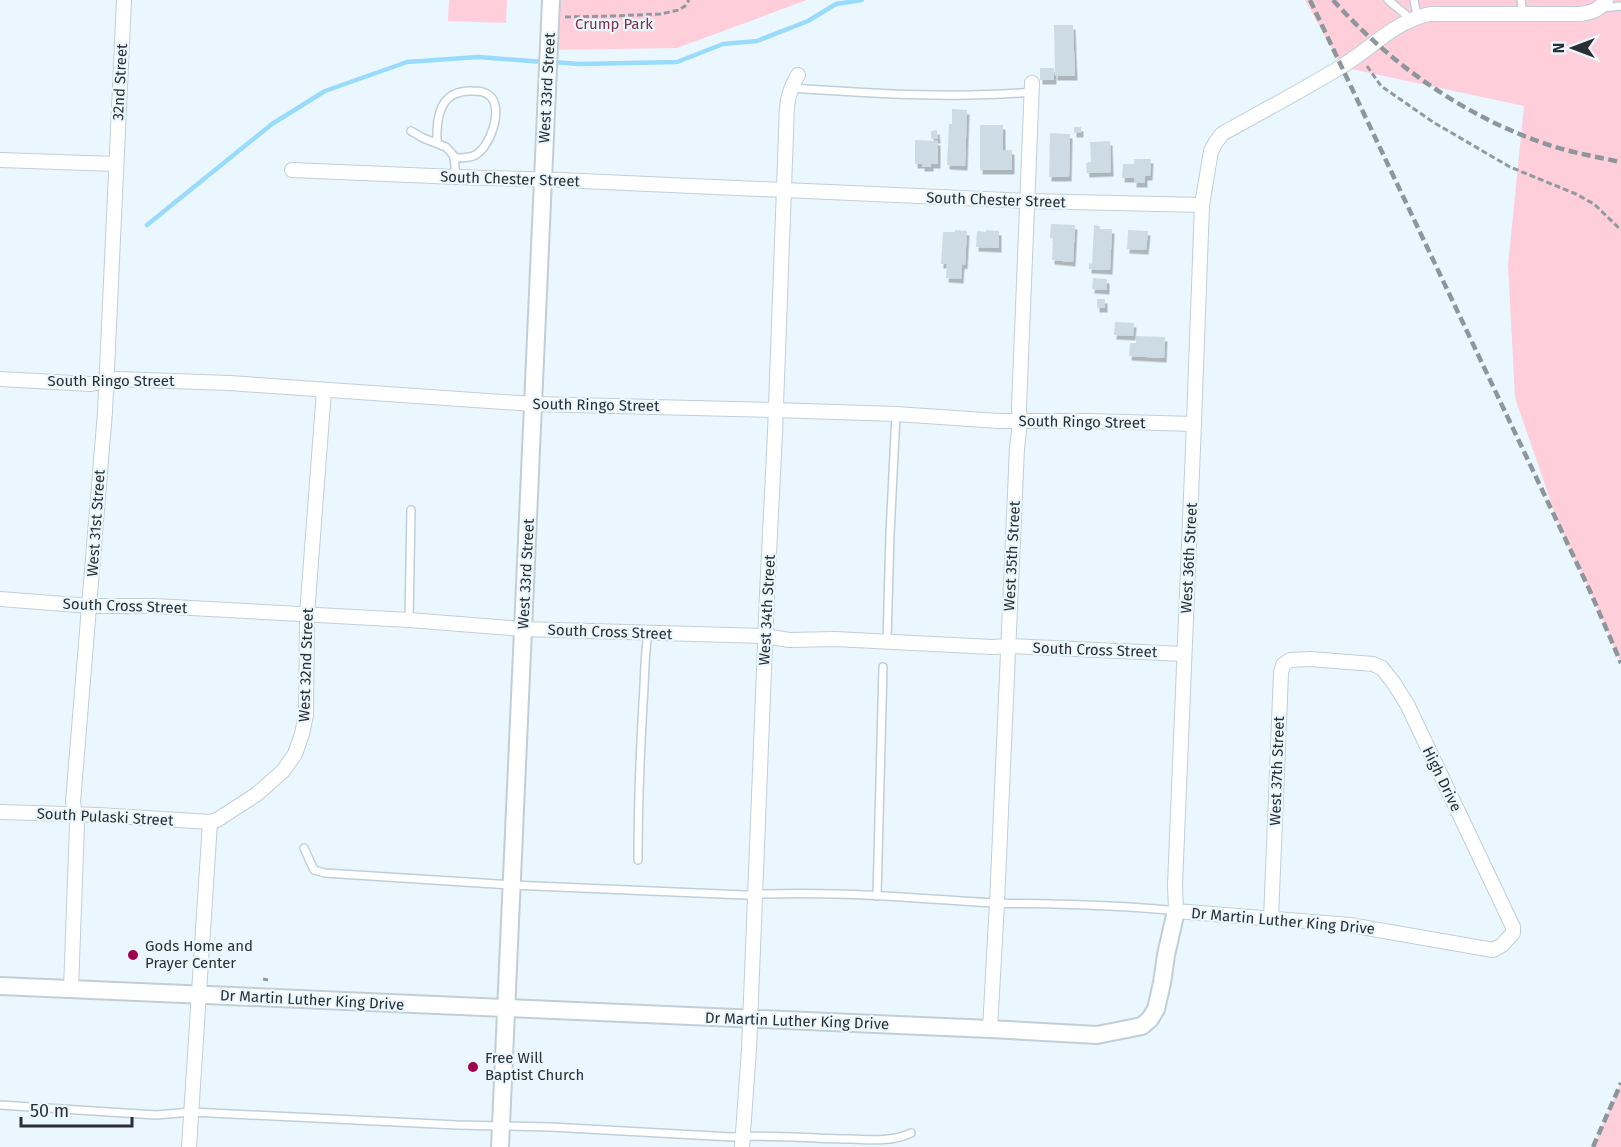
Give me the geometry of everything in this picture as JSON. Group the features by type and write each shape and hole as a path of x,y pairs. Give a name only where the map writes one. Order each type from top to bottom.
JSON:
{"street":[{"name":"32nd Street","path":"116,165 124,0"},
{"name":"West 33rd Street","path":"500,1147 552,0"},
{"path":"1202,205 1211,151 1222,134 1342,67 1404,22 1414,17 1430,14 1522,7 1581,14 1592,12 1603,4"},
{"name":"West 34th Street","path":"743,1142 783,191 788,96 798,75"},
{"name":"West 35th Street","path":"990,1029 1020,422 1032,87"},
{"path":"0,160 116,165"},
{"name":"West 31st Street","path":"71,989 77,825 74,802 106,381 116,165"},
{"name":"South Chester Street","path":"292,170 1028,201 1202,205"},
{"name":"West 36th Street","path":"1176,911 1175,885 1202,205"},
{"name":"South Ringo Street","path":"0,379 91,384 117,379 229,383 533,405 896,414 1020,422 1194,424"},
{"name":"West 32nd Street","path":"210,822 217,820 257,794 283,771 295,754 302,734 306,715 307,615 324,390"},
{"name":"South Cross Street","path":"0,599 90,606 154,606 648,634 765,636 789,640 835,639 1184,654"},
{"name":"West 37th Street","path":"1271,919 1281,673 1283,666 1290,660 1322,659"},
{"name":"High Drive","path":"1322,659 1373,664 1382,668 1407,704 1513,927 1514,933 1502,945"},
{"name":"South Pulaski Street","path":"0,812 210,822"},
{"path":"189,1147 210,822"},
{"name":"Dr Martin Luther King Drive","path":"0,987 1097,1035 1142,1026 1150,1019 1156,1009 1176,911 1350,925 1493,950 1502,945"}],"lane":[{"path":"1388,0 1414,17"},
{"path":"1414,0 1414,17"},
{"path":"1603,4 1621,6"},
{"path":"790,88 926,96 1004,94 1032,87"},
{"path":"437,144 438,118 444,103 450,96 468,91 483,92 492,97 495,117 488,142 473,156 454,158"},
{"path":"411,131 446,147 454,156 456,177"},
{"path":"887,641 896,414"},
{"path":"409,620 411,510"},
{"path":"638,860 639,765 648,634"},
{"path":"877,896 883,667"},
{"path":"304,848 314,870 326,873 512,885 736,895 877,896 1176,911"},
{"path":"0,1105 156,1114 191,1112 457,1125 501,1125 732,1137 743,1142 887,1140 911,1133"}],"path":[{"path":"564,17 660,14 679,10 688,0"},
{"path":"1361,53 1381,86 1402,101 1433,122 1510,166 1594,204 1621,230"},
{"path":"263,980 268,980"}],"green space":[{"path":"449,0 507,0 506,23 448,21"},
{"name":"Crump Park","path":"551,0 807,0 677,48 549,50"},
{"path":"1305,0 1621,0 1621,663 1560,528 1515,398 1508,265 1524,106 1342,67"},
{"path":"1621,1083 1621,1147 1593,1147"}],"building":[{"path":"1054,25 1073,25 1075,76 1055,76"},
{"path":"1040,68 1054,68 1054,80 1040,80"},
{"path":"952,109 967,110 965,166 947,165"},
{"path":"980,125 1003,125 1003,150 1012,150 1012,170 980,170"},
{"path":"1074,127 1081,127 1081,133 1074,133"},
{"path":"937,130 938,139 931,139 931,131"},
{"path":"1050,133 1070,134 1069,177 1049,177"},
{"path":"915,140 938,141 938,164 922,167 922,164 915,164"},
{"path":"1110,141 1111,172 1087,173 1086,163 1091,162 1090,142"},
{"path":"1134,159 1151,159 1150,176 1145,176 1145,183 1134,183 1134,178 1122,178 1123,164 1134,164"},
{"path":"1051,224 1075,225 1073,262 1052,260"},
{"path":"1094,225 1100,226 1100,229 1112,229 1110,270 1089,269 1089,263 1092,264"},
{"path":"955,230 967,231 965,265 962,264 961,279 946,278 947,264 941,264 943,232 955,232"},
{"path":"986,230 999,231 999,248 976,247 977,231 986,232"},
{"path":"1128,230 1148,231 1146,250 1127,249"},
{"path":"1093,278 1107,279 1107,290 1092,289"},
{"path":"1097,299 1105,299 1105,308 1097,308"},
{"path":"1115,322 1134,323 1133,336 1114,335"},
{"path":"1136,336 1165,337 1164,358 1129,356 1130,343 1136,343"}],"waterway":[{"path":"552,62 580,64 677,62 723,44 757,41 808,21 836,4 862,0"},
{"path":"147,225 272,124 325,91 407,62 478,57 544,62"}],"railway":[{"path":"1310,0 1590,591 1621,663"},
{"path":"1333,0 1356,24 1405,67 1460,104 1519,134 1549,145 1621,162"},
{"path":"1593,1147 1621,1083"}],"place":[{"name":"Gods Home and Prayer Center","path":"133,955"},
{"name":"Free Will Baptist Church","path":"473,1067"}]}
